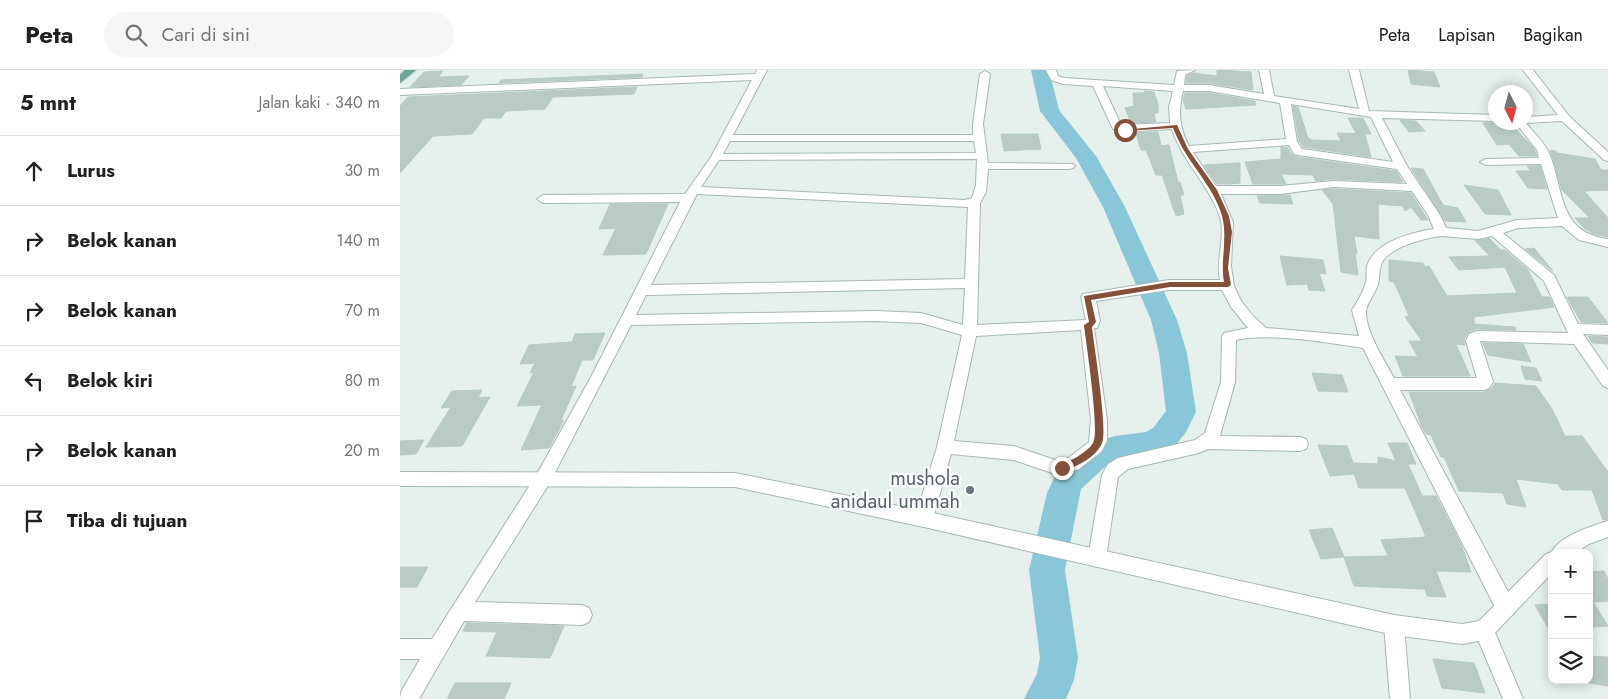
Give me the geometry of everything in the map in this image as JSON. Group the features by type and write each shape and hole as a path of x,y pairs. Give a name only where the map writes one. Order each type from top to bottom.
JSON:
{"main road":[{"path":"400,80 406,72"}],"street":[{"path":"1051,70 1053,76 1059,80 1097,84 1209,88 1370,115 1488,118"},
{"path":"1190,70 1180,73 1175,103 1175,126 1186,149 1213,190 1227,224 1228,242 1225,268 1228,285 1243,314 1263,333"},
{"path":"1264,70 1270,98"},
{"path":"1354,70 1370,115 1434,215 1440,232"},
{"path":"1528,70 1564,118 1608,158"},
{"path":"400,92 760,74"},
{"path":"408,699 459,611 543,479 597,379 691,194 716,156 760,74"},
{"path":"924,519 944,447 970,331 974,201 979,194 982,161 978,124 985,74"},
{"path":"1097,84 1117,127 1125,130 1175,126"},
{"path":"1285,100 1292,142 1296,150 1401,166"},
{"path":"1533,120 1564,118"},
{"path":"1527,130 1537,142 1546,161 1566,222 1582,238 1608,243"},
{"path":"726,138 979,138"},
{"path":"1186,149 1292,142"},
{"path":"716,156 982,161 1069,166"},
{"path":"1486,162 1546,161"},
{"path":"1213,190 1280,190 1334,184 1417,188"},
{"path":"543,199 691,194 965,204 974,201"},
{"path":"1506,608 1368,343 1361,324 1359,310 1374,280 1374,264 1378,258 1387,249 1407,240 1440,232 1471,235 1494,232 1517,224 1566,222"},
{"path":"1494,232 1549,278 1575,334 1608,382"},
{"path":"642,290 970,284"},
{"path":"626,320 876,316 921,318 970,331 1088,325 1093,322 1088,297 1170,285 1228,285"},
{"path":"944,447 1014,452 1058,468 1073,464 1095,448 1099,441 1099,420 1088,325"},
{"path":"1391,384 1484,384 1486,382 1473,341 1477,336 1575,334 1608,330"},
{"path":"1207,442 1216,429 1228,382 1228,339 1236,333 1263,333 1368,343"},
{"path":"1592,360 1608,361"},
{"path":"1090,556 1110,475 1114,469 1124,463 1207,442 1300,444"},
{"path":"400,479 734,480 924,519 1394,626 1462,634 1484,630 1548,564"},
{"path":"1565,549 1591,534 1608,529"},
{"path":"459,611 582,615"},
{"path":"1394,626 1400,699"},
{"path":"1484,630 1513,699"},
{"path":"400,649 438,649"}],"building":[{"path":"1217,70 1251,72 1253,90 1209,83 1186,83 1187,76 1193,73 1217,76"},
{"path":"1408,70 1434,72 1440,87 1411,84"},
{"path":"443,71 438,77 469,76 461,85 410,87 424,72"},
{"path":"643,74 642,77 499,83 501,80"},
{"path":"637,87 634,94 553,97 545,109 506,111 501,118 484,118 472,134 433,136 400,173 400,106 408,97"},
{"path":"1144,91 1154,92 1158,104 1158,113 1154,113 1156,122 1131,123 1125,108 1134,106 1133,93 1144,93"},
{"path":"1185,93 1209,93 1255,101 1256,105 1186,109 1183,99"},
{"path":"1293,106 1298,107 1308,138 1312,140 1341,141 1337,133 1365,134 1371,157 1303,147 1299,141"},
{"path":"1348,118 1363,118 1371,134 1356,133"},
{"path":"1400,120 1416,121 1425,131 1409,132"},
{"path":"1483,123 1488,123 1488,130 1517,130 1533,147 1537,156 1519,156 1509,144 1497,145"},
{"path":"1158,132 1161,146 1169,145 1178,182 1180,182 1184,195 1180,195 1184,214 1176,216 1162,175 1156,175 1146,150 1141,150 1136,133"},
{"path":"1001,134 1038,134 1041,149 1004,151"},
{"path":"1281,147 1288,148 1292,155 1298,157 1396,171 1403,182 1334,179 1316,181 1313,175 1281,174 1286,184 1253,184 1245,162 1281,159"},
{"path":"1550,150 1557,153 1595,159 1601,170 1608,170 1608,190 1584,191 1608,218 1608,237 1592,233 1584,228 1575,218 1590,218 1562,190"},
{"path":"1240,163 1240,183 1229,184 1217,184 1204,165"},
{"path":"1527,166 1540,166 1547,189 1528,188 1516,171 1531,171"},
{"path":"1411,168 1423,169 1443,205 1458,208 1466,222 1445,221"},
{"path":"1464,185 1498,190 1511,215 1485,214"},
{"path":"1322,190 1411,193 1428,220 1421,220 1411,207 1405,211 1403,206 1378,204 1379,239 1354,236 1358,275 1341,272 1333,204"},
{"path":"1290,195 1293,204 1260,203 1257,196"},
{"path":"610,204 668,204 646,254 603,255 616,228 599,229"},
{"path":"1489,238 1501,250 1505,250 1528,270 1542,297 1549,297 1554,307 1474,317 1474,324 1515,327 1516,330 1476,329 1467,333 1464,340 1465,345 1456,344 1470,376 1403,376 1395,356 1418,357 1409,341 1422,341 1405,317 1409,316 1394,282 1389,281 1389,260 1423,263 1425,267 1429,266 1447,296 1517,293 1505,267 1459,270 1449,257 1490,256 1475,241"},
{"path":"1534,248 1553,271 1525,249"},
{"path":"1280,256 1323,260 1326,274 1319,273 1325,291 1309,290 1307,284 1287,285"},
{"path":"1567,297 1588,297 1608,323 1581,322"},
{"path":"605,333 593,360 582,360 571,387 576,386 561,420 564,420 549,448 521,450 542,405 517,406 534,372 530,373 535,363 520,364 529,345 572,342 575,334"},
{"path":"1588,336 1608,337 1608,344 1592,343"},
{"path":"1483,343 1523,344 1531,362 1488,355"},
{"path":"1521,366 1536,368 1542,381 1525,379"},
{"path":"1312,373 1342,375 1348,392 1318,391"},
{"path":"1495,383 1536,386 1552,409 1565,436 1582,436 1608,472 1608,519 1603,520 1592,490 1562,490 1558,484 1516,479 1526,507 1507,504 1503,493 1459,491 1444,457 1441,457 1431,435 1426,434 1422,427 1409,392 1484,392 1491,389"},
{"path":"482,390 478,398 490,397 462,446 426,447 451,407 441,408 452,391"},
{"path":"424,440 416,454 400,455 400,441"},
{"path":"1388,443 1407,443 1416,464 1408,464 1422,496 1436,496 1461,544 1471,572 1436,571 1446,597 1427,596 1425,589 1354,586 1344,557 1388,556 1381,540 1426,537 1405,488 1359,488 1354,474 1330,476 1318,445 1347,446 1353,463 1378,464 1378,457 1396,461"},
{"path":"1332,528 1344,557 1321,559 1309,530"},
{"path":"400,567 428,567 417,587 400,587"},
{"path":"1604,571 1608,579 1608,601 1593,602 1593,572"},
{"path":"1593,602 1608,626 1593,627"},
{"path":"1548,604 1548,628 1535,605"},
{"path":"467,623 564,626 550,658 486,656 497,632 463,631"},
{"path":"1593,656 1608,657 1608,686 1593,684"},
{"path":"1433,659 1474,663 1485,693 1442,688"},
{"path":"455,683 511,683 504,699 447,699"}],"waterway":[{"path":"1040,70 1050,111 1086,156 1114,207 1164,320 1173,353 1181,412 1164,437 1150,444 1115,449 1098,454 1069,480 1063,493 1047,570 1059,658 1055,680 1044,699"}],"place":[{"name":"mushola anidaul ummah","path":"970,490"}],"route":[{"path":"1062,468 1073,464 1095,448 1100,435 1088,325 1093,322 1087,298 1170,285 1195,283 1228,285 1225,277 1228,232 1225,216 1213,190 1186,149 1175,126 1125,130"}]}
